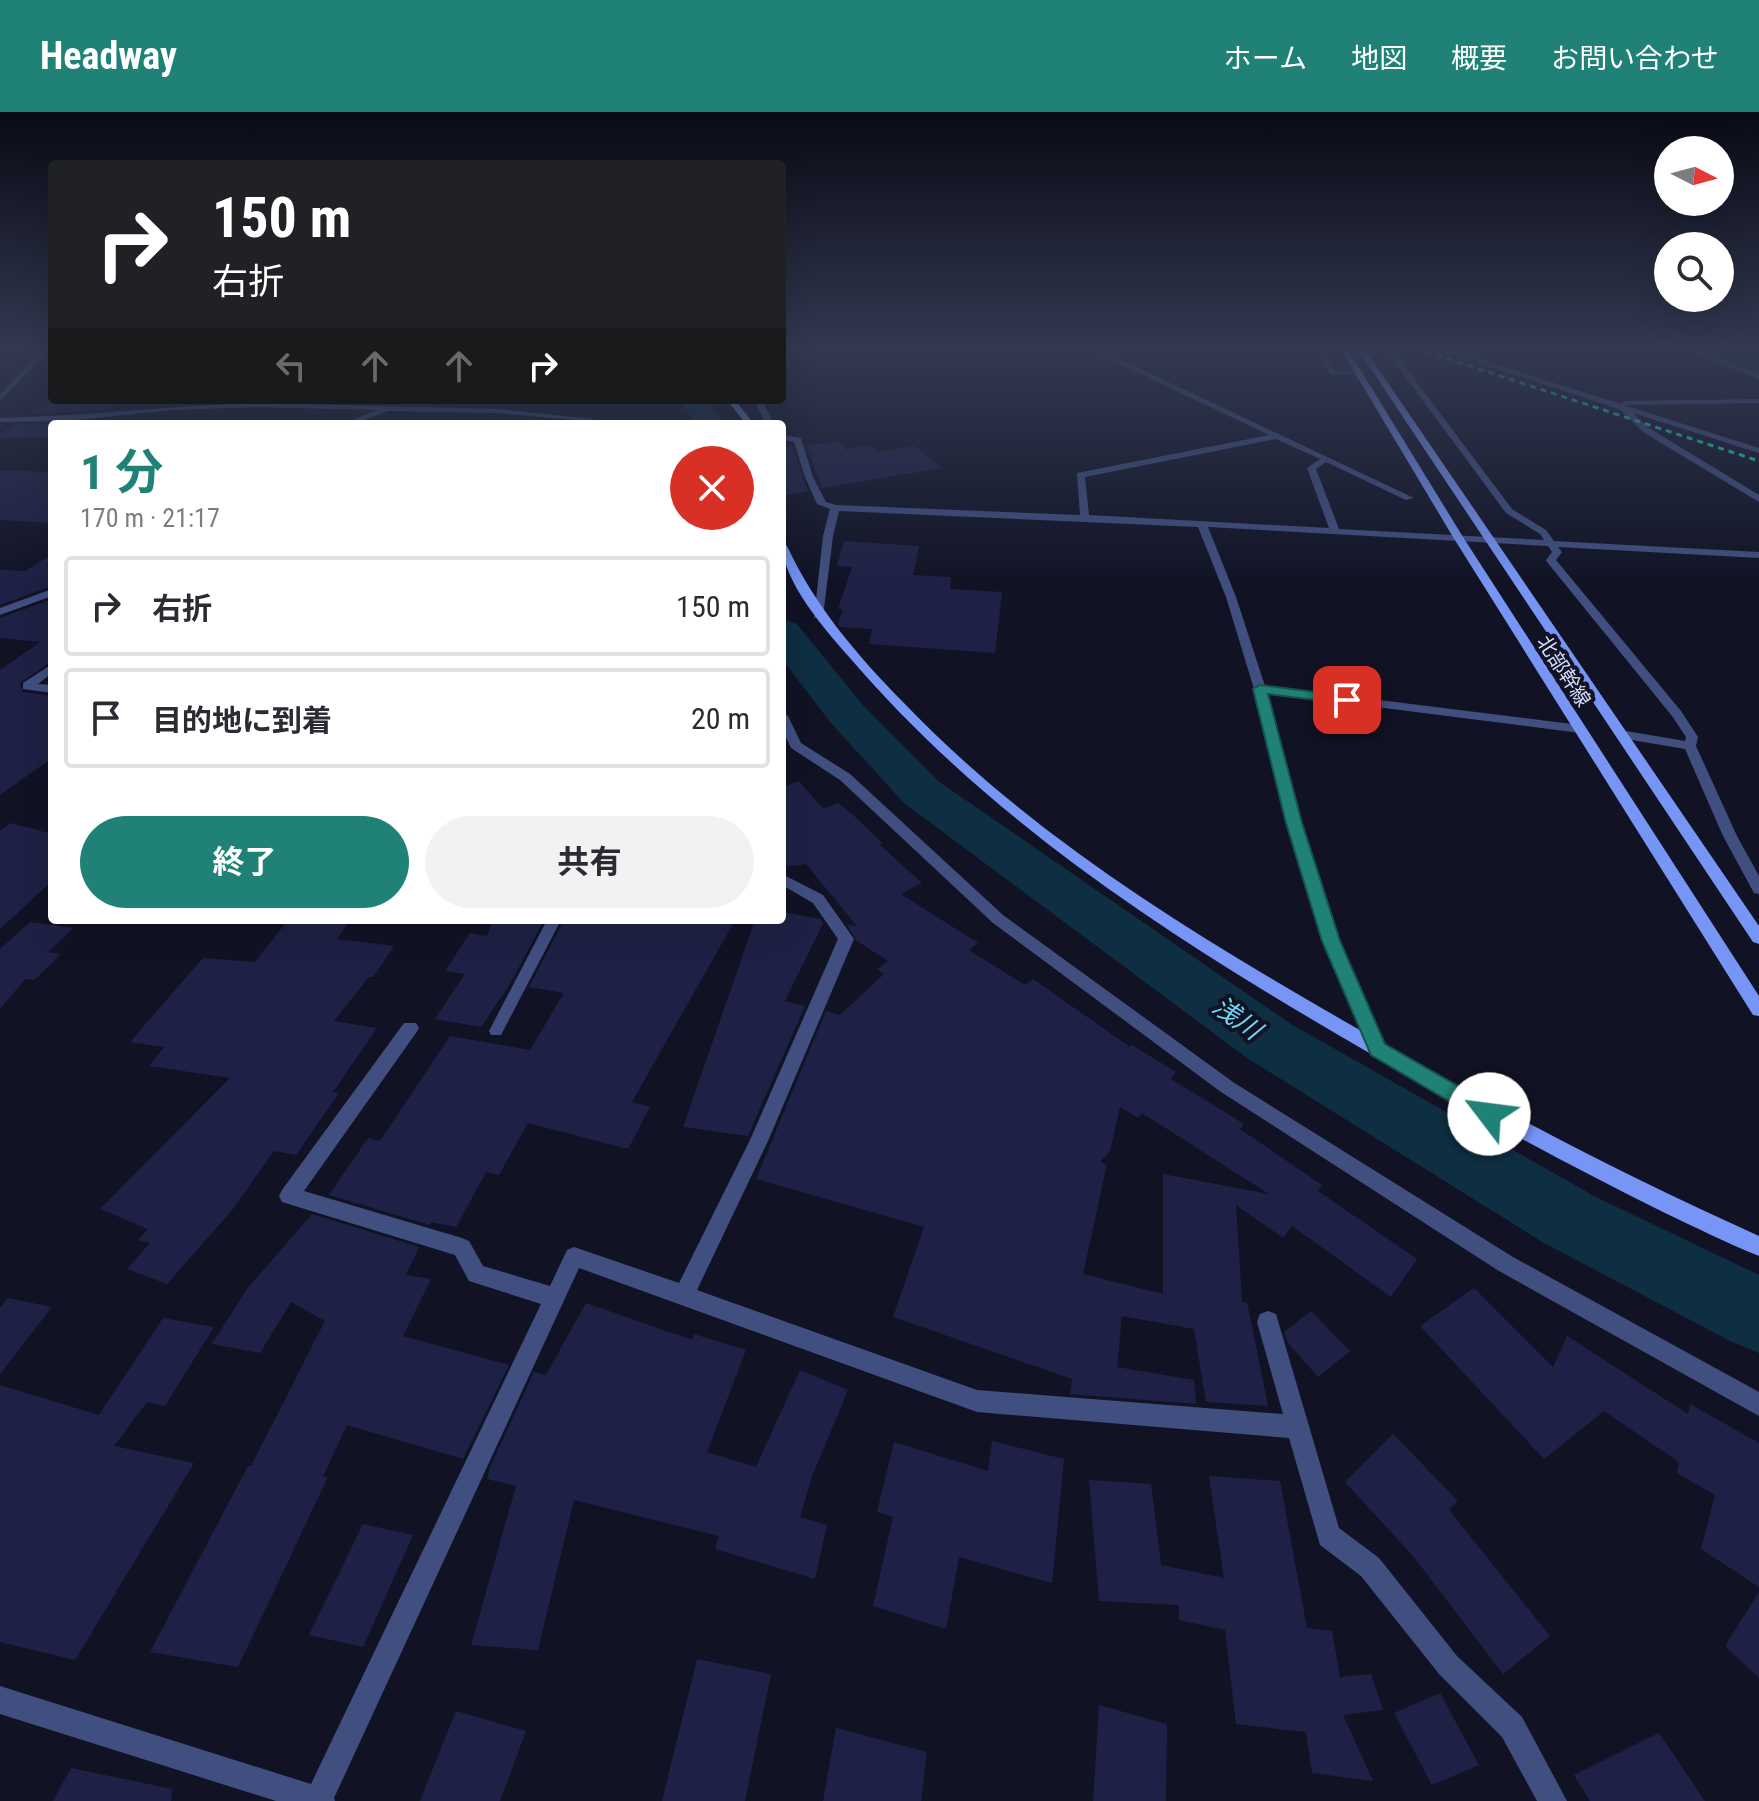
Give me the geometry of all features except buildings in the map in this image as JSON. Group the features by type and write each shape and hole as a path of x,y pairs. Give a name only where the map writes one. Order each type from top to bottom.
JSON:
{"street":[{"path":"1257,427 1409,498"},
{"name":"北部幹線","path":"1391,427 1458,537 1759,1010"},
{"name":"北部幹線","path":"1412,427 1759,938"},
{"path":"1445,427 1509,511 1543,532 1553,542 1557,552 1551,560 1677,714 1692,737 1690,746 1730,836 1759,889"},
{"path":"1643,427 1759,499"},
{"path":"1683,427 1759,451"},
{"path":"1085,518 1080,475 1277,436"},
{"path":"786,438 798,440 809,477 822,504 835,508 1085,518 1759,555"},
{"path":"1326,459 1311,468 1335,531"},
{"path":"818,616 828,536 835,508"},
{"path":"1202,524 1231,597 1260,689 1294,823 1331,941 1378,1049"},
{"path":"786,554 818,616 891,698 966,773 1082,866 1274,989 1489,1114 1759,1246"},
{"path":"0,612 48,594"},
{"path":"21,605 48,607"},
{"path":"48,670 27,686 48,689"},
{"path":"1260,689 1580,729"},
{"path":"786,724 796,745 845,777 998,919 1227,1087 1506,1264 1759,1405"},
{"path":"1620,734 1690,746"},
{"path":"684,1295 759,1141 846,939 818,899 786,881"},
{"path":"410,1028 289,1196 462,1248 476,1274 556,1298"},
{"path":"0,1700 319,1801 574,1257 977,1401 1297,1427"},
{"path":"1268,1322 1329,1536 1370,1567 1448,1665 1512,1727 1553,1801"}],"lane":[{"path":"496,1031 552,924"}],"waterway":[{"name":"浅川","path":"786,637 846,713 921,792 1269,1041 1570,1220 1759,1315"}],"railway":[{"path":"1655,427 1759,461"}],"route":[{"path":"1347,700 1260,689 1294,823 1331,941 1378,1049 1489,1114"}]}
